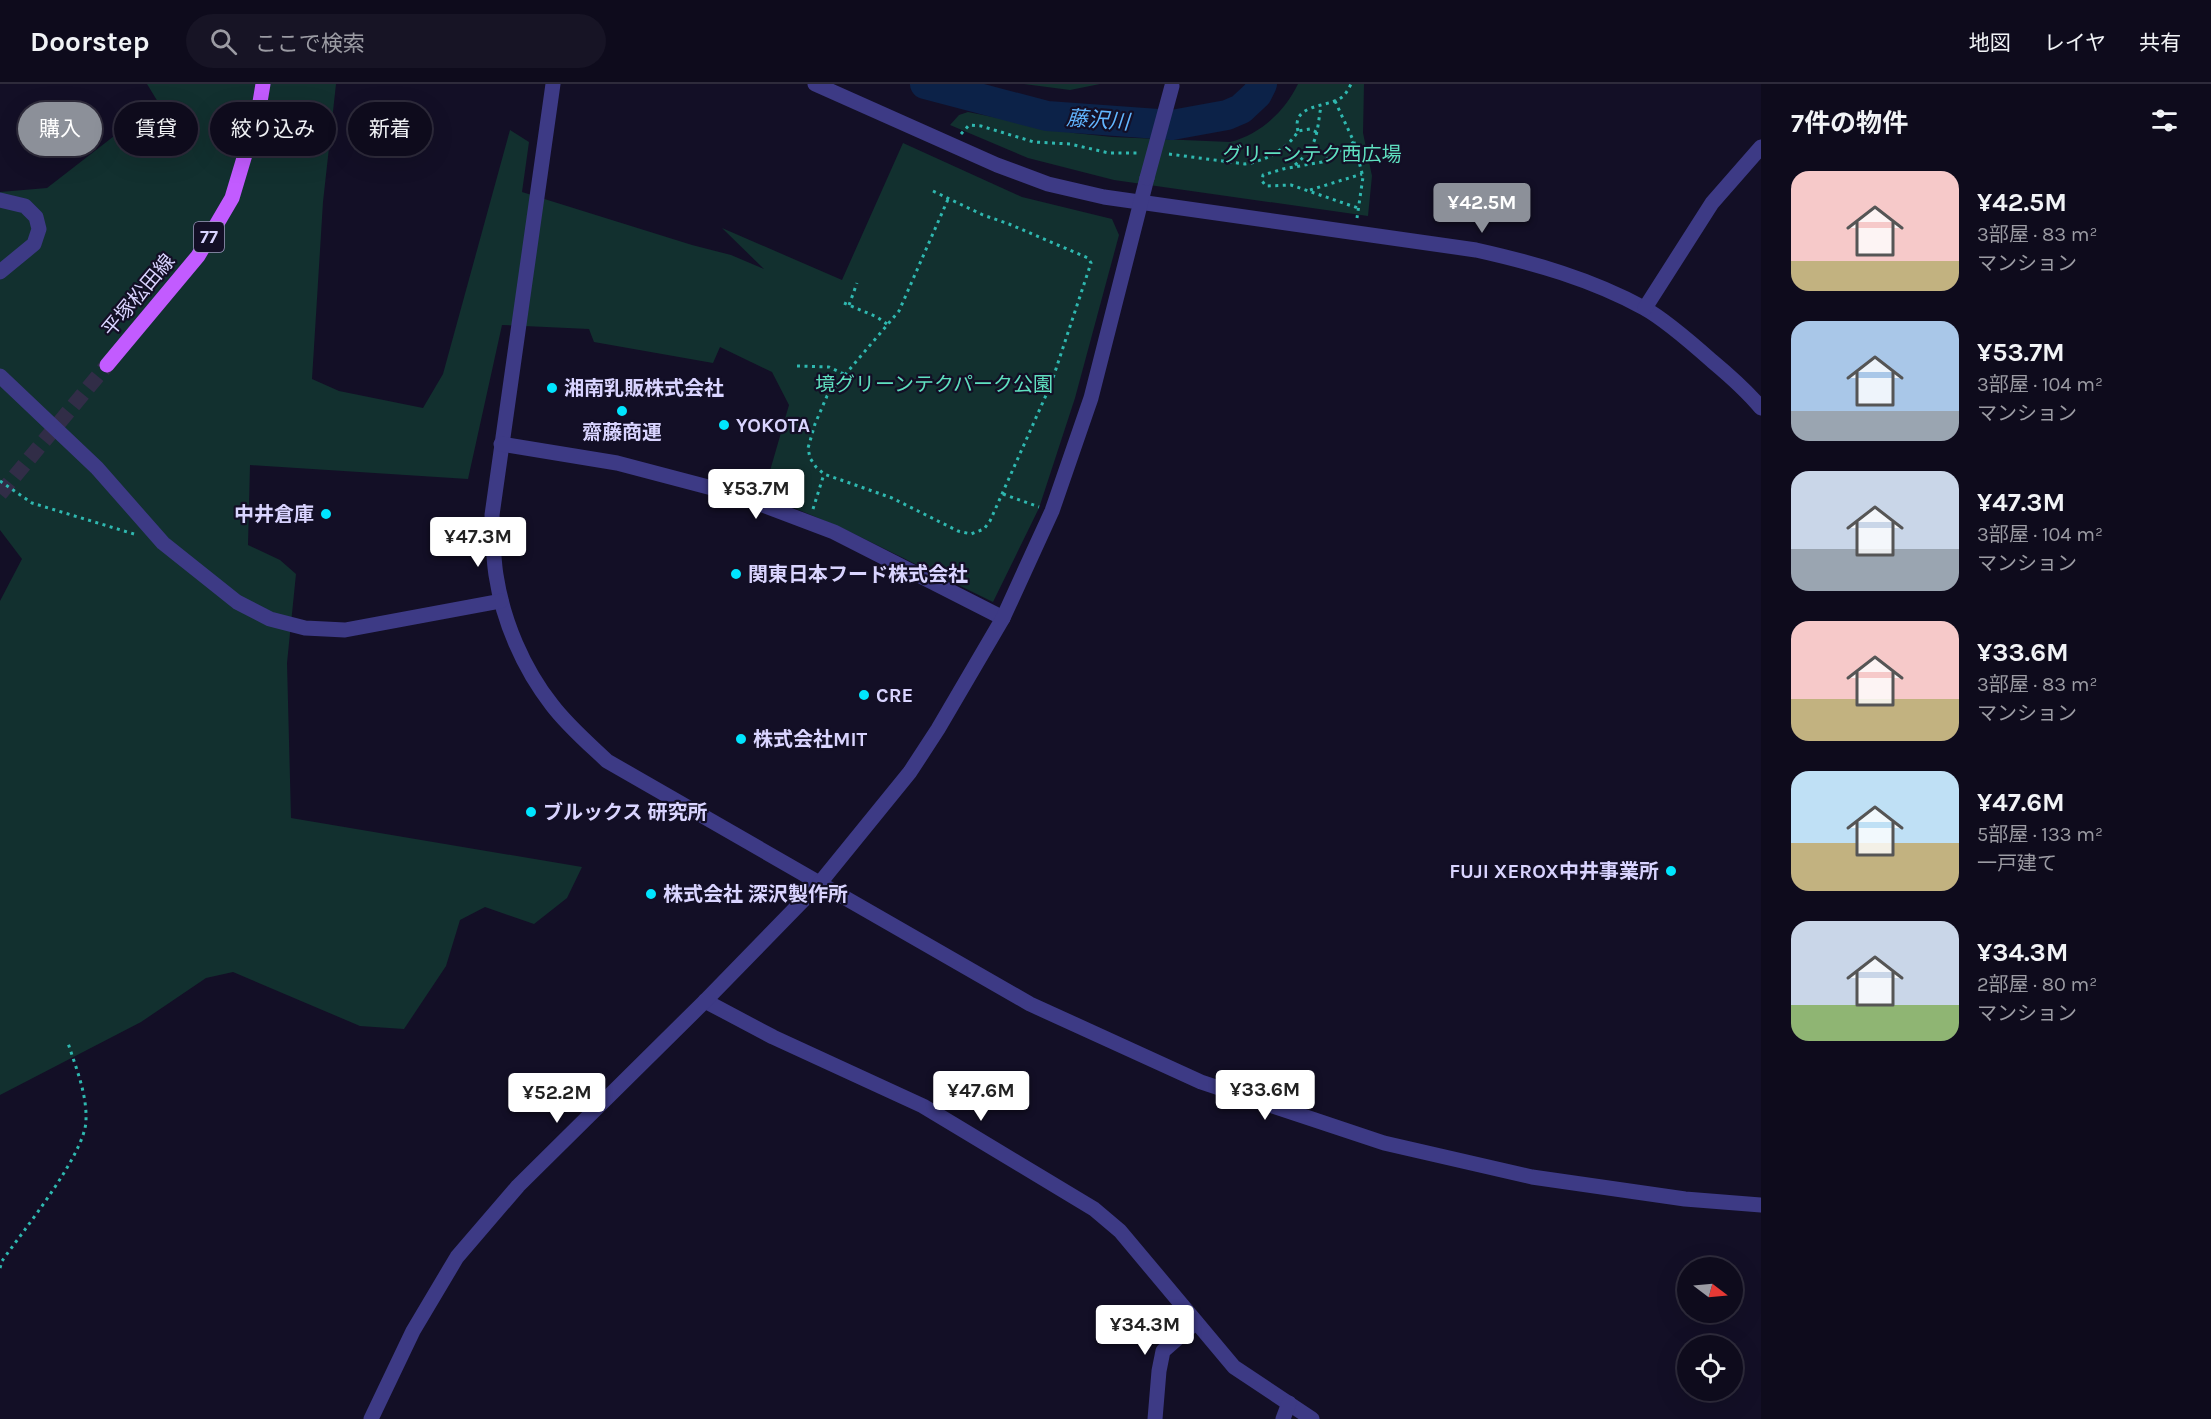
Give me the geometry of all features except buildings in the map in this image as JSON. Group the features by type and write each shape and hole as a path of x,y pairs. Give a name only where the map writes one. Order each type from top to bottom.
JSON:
{"main road":[{"name":"平塚松田線","path":"107,365 198,256 232,198 259,108 263,84"}],"street":[{"path":"553,84 492,515 495,573 501,601 521,657 551,705 607,761 1030,1004 1201,1082 1384,1143 1532,1177 1685,1199 1761,1205"},
{"path":"815,84 953,146 1048,184 1104,198 1141,201 1476,250 1534,263 1590,283 1645,308 1703,352 1748,392 1761,408"},
{"path":"371,1419 413,1331 457,1257 518,1186 705,1001 819,884 910,772 938,729 1003,618 1052,511 1090,398 1173,85"},
{"path":"1645,308 1713,203 1761,147"},
{"path":"0,200 25,206 36,217 39,229 34,244 0,272"},
{"path":"0,376 97,468 163,543 237,602 270,620 304,628 345,630 501,601"},
{"path":"501,444 617,463 731,493 834,532 1003,618"},
{"path":"705,1001 773,1036 923,1106 1094,1209 1120,1231 1234,1367 1312,1419"},
{"path":"1155,1419 1163,1351 1196,1322"},
{"path":"1283,1419 1289,1403"}],"path":[{"path":"1165,154 1245,164 1262,159 1287,146 1298,131 1297,126 1301,114 1308,108 1340,99 1352,84"},
{"path":"1335,101 1354,142 1362,174 1358,208 1291,185 1266,186 1262,181 1263,175 1293,166 1322,162 1354,142"},
{"path":"1293,166 1307,154 1318,133 1321,106"},
{"path":"953,146 969,125 981,126 1034,142 1070,144 1109,153 1146,153"},
{"path":"1298,131 1310,129 1318,133"},
{"path":"1309,191 1362,174"},
{"path":"933,191 949,197 983,215 1088,258 1091,262 1051,384 990,521 984,530 971,534 958,531 892,498 824,474 810,458 808,448 827,396 899,311 949,197"},
{"path":"849,305 857,283"},
{"path":"844,303 877,317 887,324"},
{"path":"797,366 829,367 844,374"},
{"path":"809,522 824,474"},
{"path":"0,481 32,503 163,543"},
{"path":"1002,494 1052,511"},
{"path":"0,1268 2,1261 67,1168 80,1143 87,1122 85,1097 69,1043"}],"green space":[{"name":"境グリーンテクパーク公園","path":"147,84 336,84 334,102 210,102 210,156 328,156 312,379 339,391 423,408 443,374 510,130 529,142 522,192 731,255 764,269 722,228 842,280 903,143 1022,197 1112,219 1119,235 1075,398 1039,508 993,602 842,528 763,495 789,405 772,372 720,347 713,363 594,342 589,329 502,325 468,479 250,465 248,545 280,560 296,574 287,663 291,818 582,867 567,898 534,924 485,907 460,920 446,966 404,1029 360,1026 233,972 206,978 141,1022 0,1095 0,601 22,559 0,530 0,192 47,188 88,156 102,156 102,145 114,136 114,156 198,156 198,102 158,102"},
{"path":"1024,84 1100,84 1070,90"},
{"name":"グリーンテク西広場","path":"1298,84 1364,84 1363,133 1372,176 1368,216 1114,180 1028,158 950,125 959,115 968,112 1074,133 1112,137 1230,142 1261,128 1279,112"}],"waterway":[{"name":"藤沢川","path":"925,84 1047,116 1172,125 1227,115 1241,109 1257,94 1262,84"}],"tunnel":[{"path":"0,494 107,365"}],"place":[{"name":"湘南乳販株式会社","path":"552,388"},
{"name":"齋藤商運","path":"622,411"},
{"name":"YOKOTA","path":"724,425"},
{"name":"中井倉庫","path":"326,514"},
{"name":"関東日本フード株式会社","path":"736,574"},
{"name":"CRE","path":"864,695"},
{"name":"株式会社MIT","path":"741,739"},
{"name":"ブルックス 研究所","path":"531,812"},
{"name":"FUJI XEROX中井事業所","path":"1671,871"},
{"name":"株式会社 深沢製作所","path":"651,894"}]}
